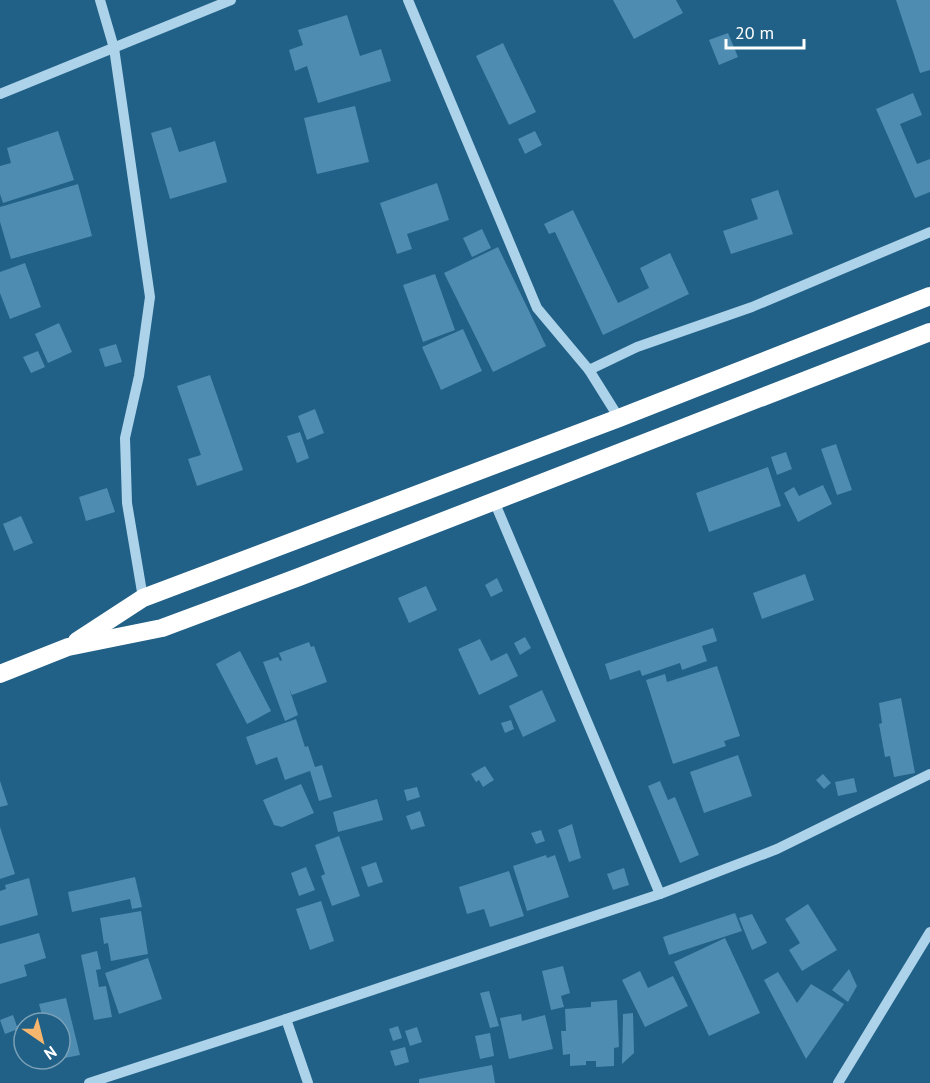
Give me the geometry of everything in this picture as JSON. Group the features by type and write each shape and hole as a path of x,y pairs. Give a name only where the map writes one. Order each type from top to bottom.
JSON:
{"highway":[{"path":"68,647 143,598 619,418 930,296"},
{"path":"0,674 68,647 162,628 930,332"}],"street":[{"path":"100,0 114,48 150,297 139,376 125,438 127,503 143,598"},
{"path":"0,94 231,0"},
{"path":"408,0 537,308 589,370 619,418"},
{"path":"589,370 637,347 752,307 930,232"},
{"path":"494,501 660,894"},
{"path":"89,1083 660,894 777,849 930,774"},
{"path":"838,1083 930,932"},
{"path":"286,1019 308,1083"}],"building":[{"path":"613,0 676,0 683,13 634,39"},
{"path":"896,0 930,0 930,70 920,73"},
{"path":"347,15 360,56 381,49 391,81 318,103 307,66 295,71 289,50 303,45 298,30"},
{"path":"728,33 738,57 719,65 709,40"},
{"path":"503,43 536,112 509,125 476,56"},
{"path":"913,93 922,115 900,124 917,164 930,159 930,192 915,198 876,109"},
{"path":"355,106 369,162 317,174 304,118"},
{"path":"171,127 179,152 215,141 227,182 170,199 151,133"},
{"path":"58,131 74,180 3,203 0,194 0,166 11,163 7,148"},
{"path":"535,131 542,145 525,154 518,139"},
{"path":"437,183 449,220 407,234 412,249 397,254 380,203"},
{"path":"78,184 92,236 11,259 0,222 0,207"},
{"path":"778,190 793,234 731,254 723,231 758,219 751,199"},
{"path":"573,210 618,303 649,288 640,268 670,253 689,294 603,335 555,232 549,234 544,224"},
{"path":"482,229 491,248 472,257 463,238"},
{"path":"498,247 546,346 493,372 444,273"},
{"path":"25,263 41,307 10,319 0,293 0,272"},
{"path":"435,274 455,330 423,342 403,285"},
{"path":"59,323 72,352 48,363 35,334"},
{"path":"463,329 482,371 441,390 422,347"},
{"path":"116,344 122,362 105,367 99,349"},
{"path":"38,351 45,367 31,373 23,357"},
{"path":"210,375 243,470 197,486 188,459 201,455 177,386"},
{"path":"315,409 324,433 307,440 298,416"},
{"path":"300,432 309,458 297,463 287,436"},
{"path":"836,444 852,490 837,495 821,449"},
{"path":"786,452 792,469 777,475 771,457"},
{"path":"768,467 781,506 709,532 696,493"},
{"path":"823,485 832,504 798,522 784,493 794,487 799,496"},
{"path":"107,488 115,512 86,521 79,497"},
{"path":"21,516 33,543 14,551 3,524"},
{"path":"805,574 814,600 762,619 753,593"},
{"path":"497,578 503,591 491,597 485,585"},
{"path":"426,586 437,610 409,623 398,598"},
{"path":"713,628 717,641 702,646 707,661 682,670 680,663 642,676 640,670 610,680 605,664"},
{"path":"525,637 531,648 520,655 514,643"},
{"path":"480,639 491,661 507,653 518,676 479,695 458,649"},
{"path":"309,642 311,647 314,646 327,682 292,695 289,688 298,715 285,721 263,662 278,657 280,661 282,660 279,653"},
{"path":"240,651 271,711 247,724 216,664"},
{"path":"717,666 740,736 724,741 726,746 673,764 646,680 665,674 667,682"},
{"path":"542,690 556,721 523,737 509,706"},
{"path":"901,698 915,773 894,777 890,756 885,757 879,724 882,723 879,703"},
{"path":"296,719 305,747 308,746 315,767 322,765 332,797 319,801 310,771 285,780 277,757 256,765 246,737"},
{"path":"511,720 514,729 505,733 501,723"},
{"path":"738,755 752,796 704,813 690,772"},
{"path":"485,766 494,780 483,787 479,780 476,782 471,774"},
{"path":"823,774 831,783 824,789 816,780"},
{"path":"854,778 857,792 838,796 835,782"},
{"path":"0,781 8,805 0,807"},
{"path":"660,781 668,800 675,797 699,855 680,863 648,786"},
{"path":"301,784 314,813 282,827 274,825 263,800"},
{"path":"417,787 420,797 407,801 404,790"},
{"path":"377,799 383,820 338,832 333,812"},
{"path":"420,811 425,826 411,830 406,816"},
{"path":"572,824 581,858 569,862 558,830"},
{"path":"0,827 15,874 0,879"},
{"path":"541,830 545,841 536,844 531,833"},
{"path":"339,836 360,896 332,906 321,876 325,874 315,845"},
{"path":"546,855 547,858 555,855 569,897 527,911 513,866"},
{"path":"376,862 383,882 368,887 361,867"},
{"path":"306,867 315,890 299,896 291,873"},
{"path":"624,868 629,885 613,890 607,874"},
{"path":"509,871 524,916 490,927 484,909 467,914 459,887"},
{"path":"135,877 142,907 132,909 130,899 72,912 68,892"},
{"path":"29,878 38,915 0,926 0,891 6,889 5,885"},
{"path":"321,901 334,941 310,950 296,909"},
{"path":"808,904 837,950 802,971 789,950 800,943 785,919"},
{"path":"141,911 148,954 111,961 108,943 104,944 100,918"},
{"path":"735,913 742,931 669,955 663,937"},
{"path":"752,914 767,943 752,950 739,918"},
{"path":"39,933 46,958 24,965 27,976 0,984 0,944"},
{"path":"725,938 760,1013 709,1036 674,962"},
{"path":"97,951 101,969 96,970 99,987 106,986 112,1017 94,1020 81,955"},
{"path":"148,958 162,999 119,1014 105,973"},
{"path":"563,966 570,993 561,996 564,1007 551,1010 542,971"},
{"path":"849,969 857,986 848,1002 832,990"},
{"path":"640,971 648,988 673,976 688,1006 645,1027 622,980"},
{"path":"778,972 797,1003 811,984 844,1004 806,1059 764,980"},
{"path":"489,991 499,1026 490,1028 480,993"},
{"path":"66,998 69,1011 41,1011 39,1004"},
{"path":"617,1000 619,1047 614,1048 614,1066 596,1067 596,1061 586,1061 586,1065 570,1066 570,1054 563,1055 561,1031 566,1031 565,1009 591,1007 591,1002"},
{"path":"633,1013 634,1053 622,1064 623,1014"},
{"path":"521,1014 522,1021 545,1015 553,1049 509,1059 500,1018"},
{"path":"12,1015 12,1031 5,1034 0,1020"},
{"path":"72,1022 80,1055 72,1057"},
{"path":"398,1026 402,1038 393,1041 389,1029"},
{"path":"417,1027 422,1042 410,1046 405,1031"},
{"path":"490,1033 494,1056 480,1059 475,1036"},
{"path":"405,1047 409,1062 395,1066 390,1051"},
{"path":"492,1065 495,1083 419,1083 419,1079"}]}
